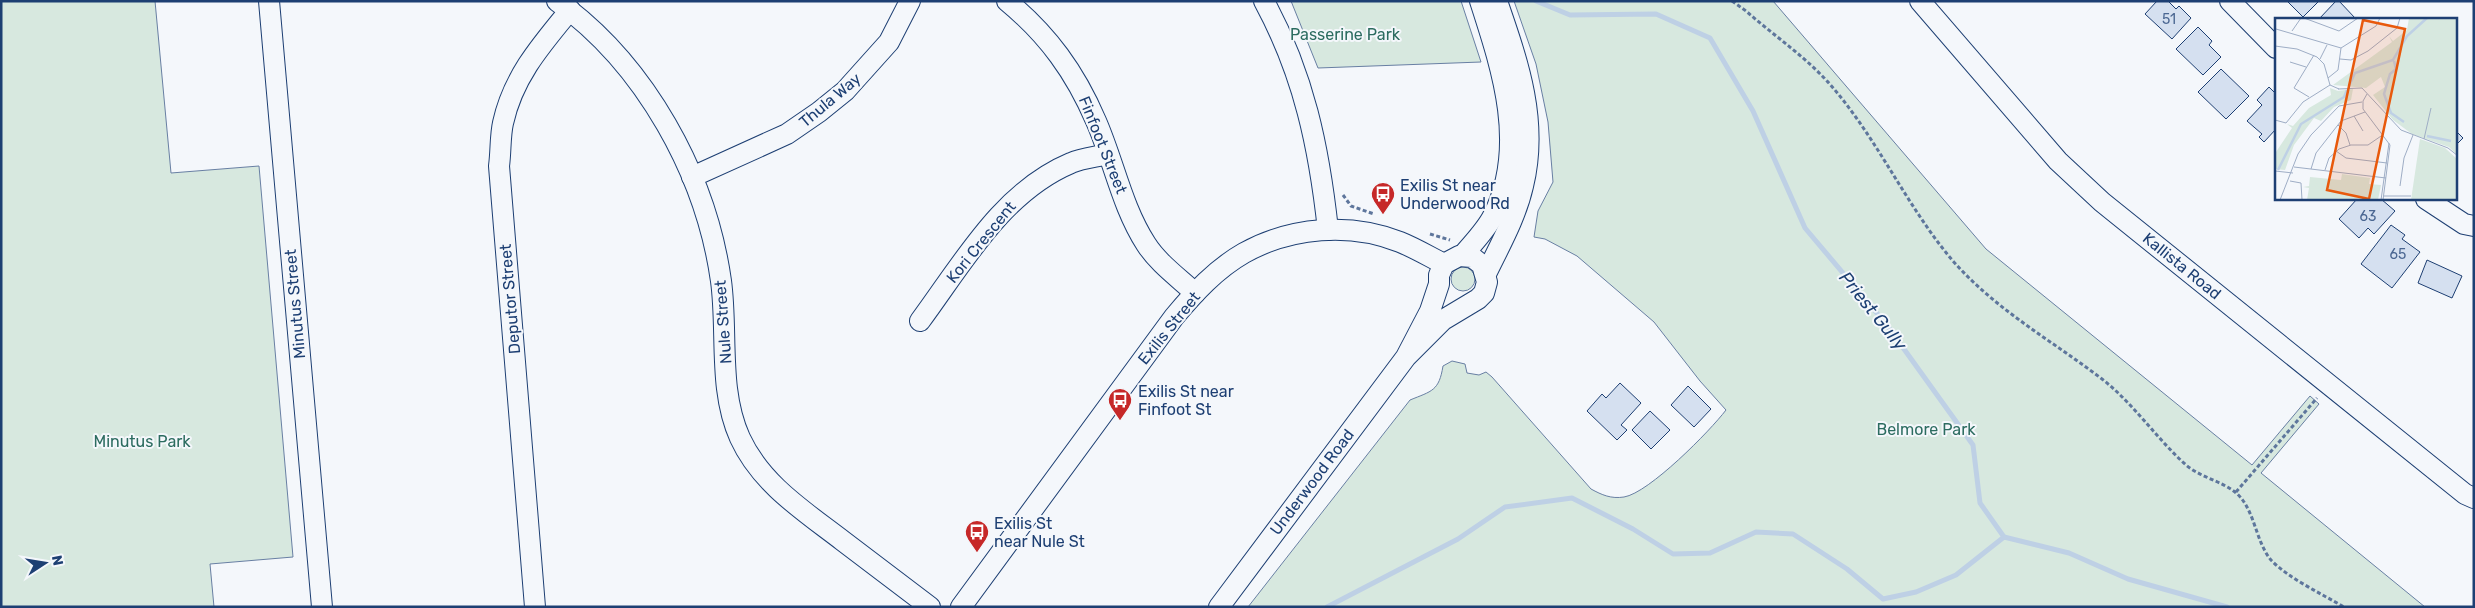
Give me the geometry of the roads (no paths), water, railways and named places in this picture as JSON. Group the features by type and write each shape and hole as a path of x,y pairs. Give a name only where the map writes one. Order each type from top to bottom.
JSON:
{"street":[{"name":"Minutus Street","path":"268,1 322,607"},
{"name":"Thula Way","path":"692,177 787,134 819,112 845,91 883,48 910,1"},
{"name":"Finfoot Street","path":"1006,1 1030,20 1055,47 1096,121 1126,204 1147,245 1195,292"},
{"path":"1264,1 1279,29 1307,104 1321,169 1328,230"},
{"path":"1444,264 1493,217 1504,189 1510,146 1509,112 1503,73 1480,1"},
{"name":"Underwood Road","path":"1219,607 1406,358 1443,320 1478,299 1484,293 1487,282 1486,274 1511,221 1523,186 1529,147 1528,108 1519,64 1497,1"},
{"name":"Kallista Road","path":"1920,1 2065,168 2102,202 2328,385 2465,494 2474,498"},
{"path":"2230,1 2275,47"},
{"name":"Nule Street","path":"564,6 606,41 642,84 692,177 710,228 721,281 730,400 733,419 740,439 757,466 788,499 930,607"},
{"name":"Deputor Street","path":"534,607 500,166 503,124 515,86 532,55 564,6"},
{"name":"Kori Crescent","path":"920,321 1003,209 1032,184 1072,162 1108,154"},
{"path":"2428,200 2464,224 2474,226"},
{"name":"Exilis Street","path":"961,607 1174,318 1195,292 1226,265 1263,244 1300,234 1328,230 1358,231 1385,237 1400,242 1444,264"},
{"path":"1459,248 1476,259 1482,265 1486,274"},
{"name":"Underwood Road","path":"1406,358 1430,311 1439,284 1439,275 1444,264"},
{"path":"1439,284 1444,295 1450,301 1468,304"}],"waterway":[{"name":"Priest Gully","path":"1536,1 1570,15 1656,14 1710,38 1753,111 1805,228 1886,324 1973,445 1980,503 2004,537 2069,553 2128,579 2227,607"},
{"path":"1327,607 1458,539 1505,507 1572,498 1633,529 1673,554 1710,553 1756,532 1793,534 1847,569 1883,599 1916,592 1956,575 2004,537"}],"place":[{"name":"Exilis St near Underwood Rd","path":"1383,215"},
{"name":"Exilis St near Finfoot St","path":"1120,421"},
{"name":"Exilis St near Nule St","path":"977,553"}],"park label":[{"name":"Passerine Park","path":"1345,34"},
{"name":"Belmore Park","path":"1926,429"},
{"name":"Minutus Park","path":"142,441"}]}
